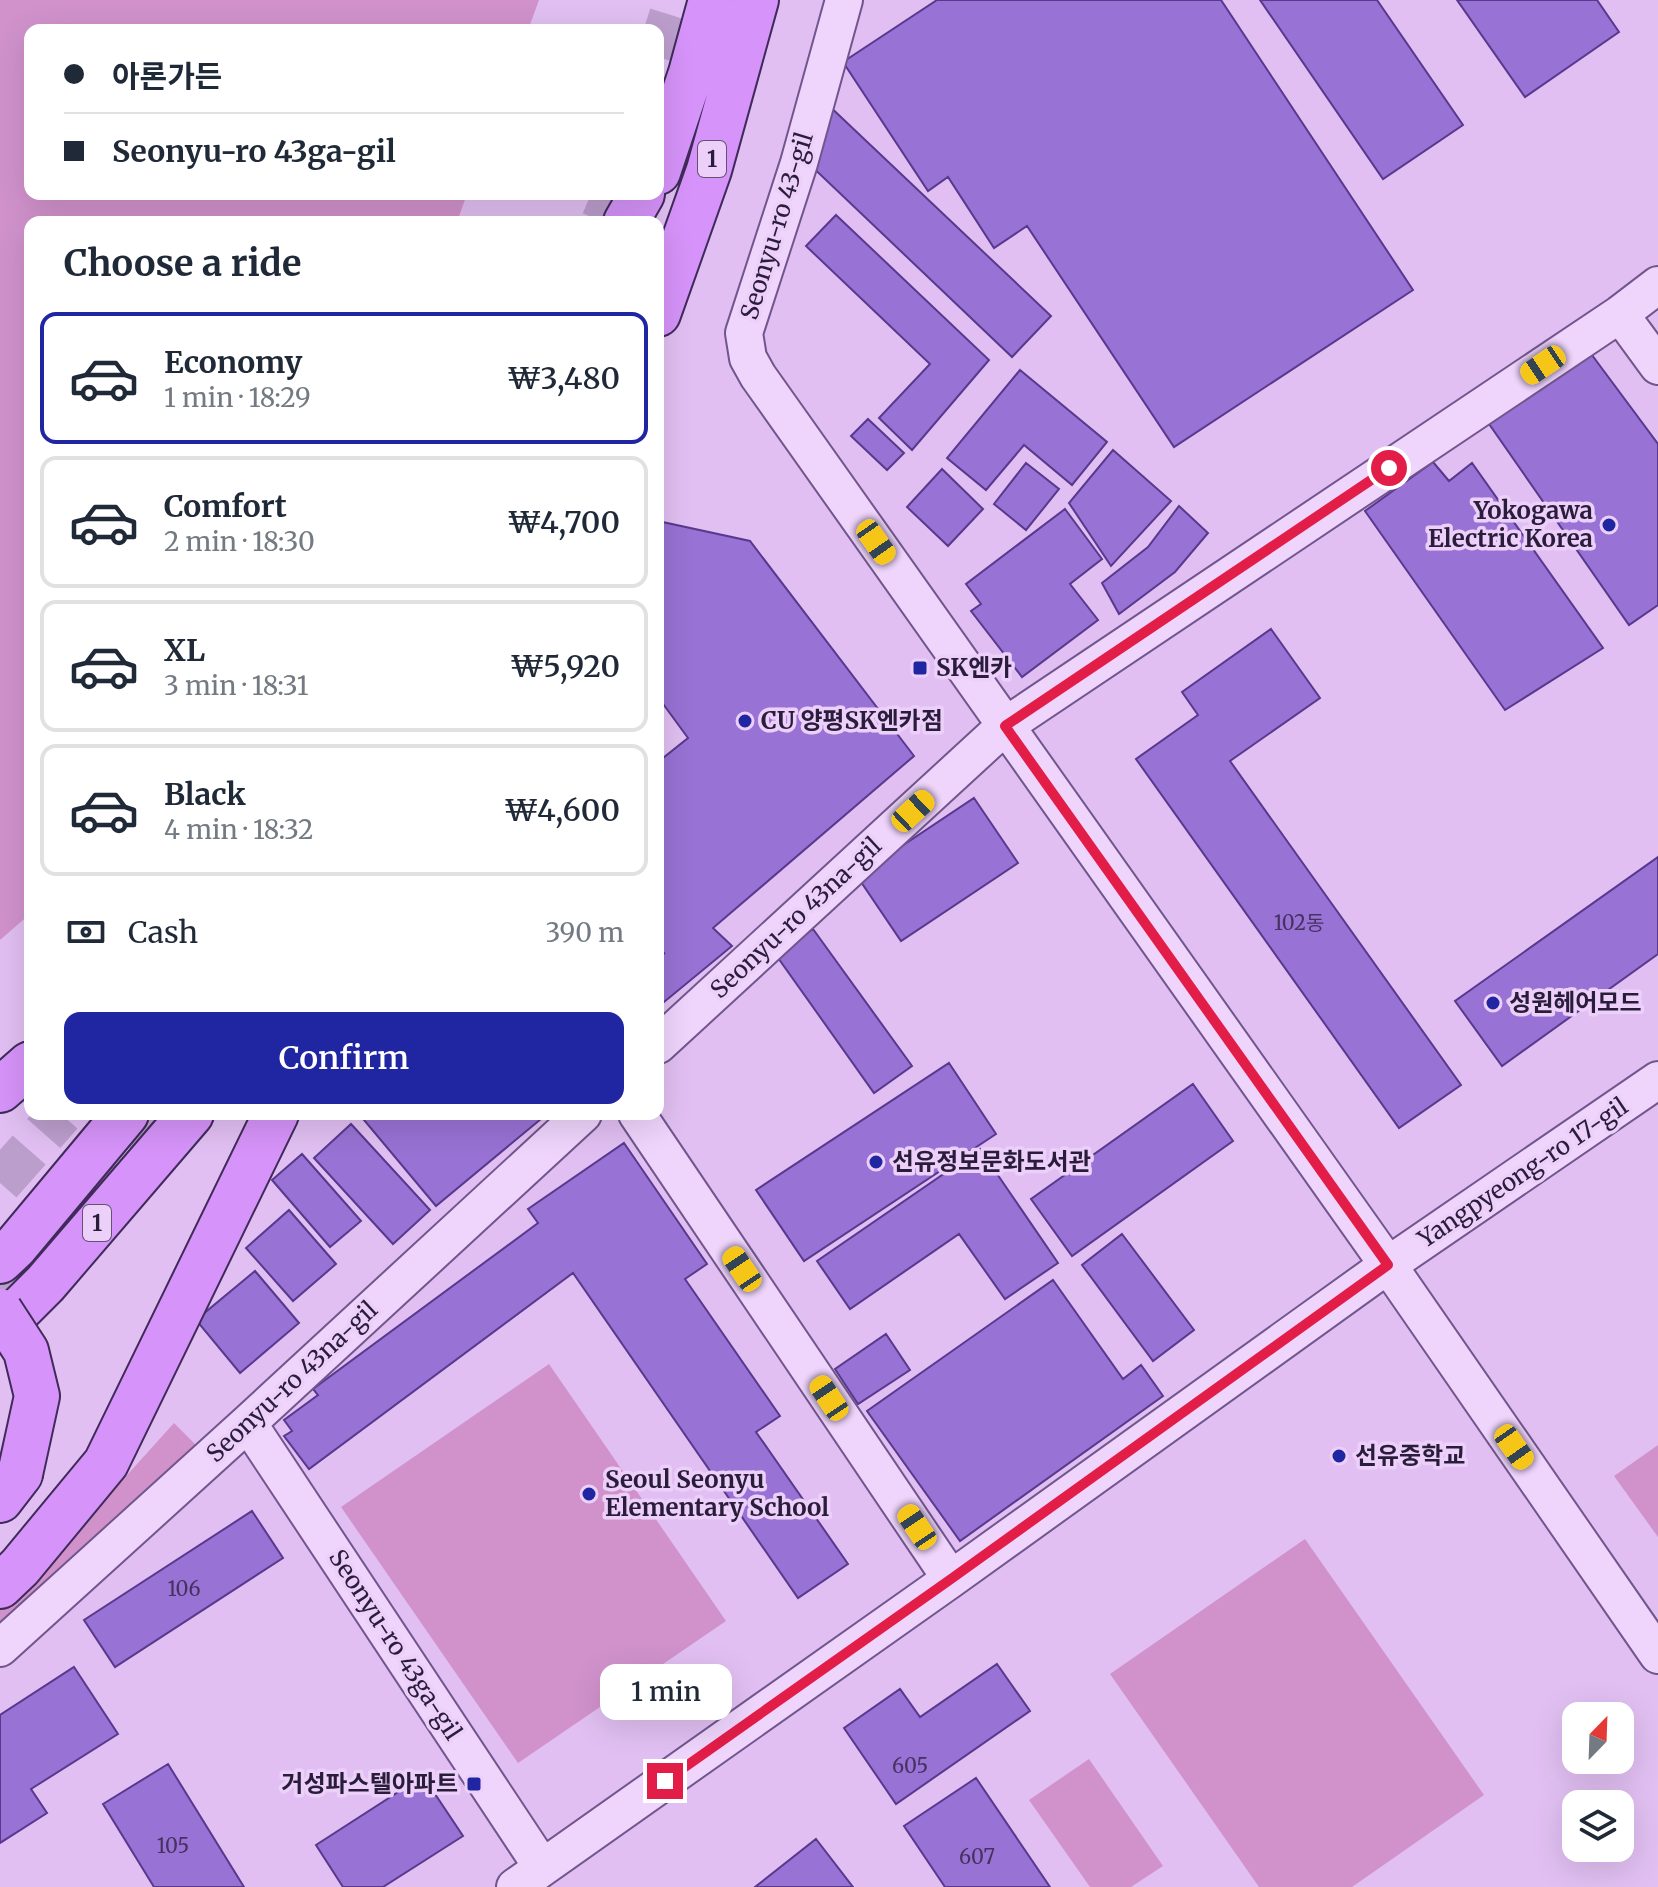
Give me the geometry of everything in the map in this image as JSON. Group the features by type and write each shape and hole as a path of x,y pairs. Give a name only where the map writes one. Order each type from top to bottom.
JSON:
{"main road":[{"name":"1","path":"664,150 691,73 711,0"},
{"name":"1","path":"664,297 709,170 756,0"},
{"path":"0,1090 24,1069"},
{"name":"1","path":"0,1261 121,1120"},
{"name":"1","path":"0,1329 45,1284 186,1120"},
{"path":"0,1586 20,1567 106,1463 273,1120"},
{"path":"0,1311 26,1351 37,1396 10,1487"}],"street":[{"name":"Seonyu-ro 43-gil","path":"844,0 799,163 744,333 748,358 1388,1265 1658,1655"},
{"name":"Seonyu-ro 43na-gil","path":"664,1039 1005,726 1620,314 1658,285"},
{"path":"1620,314 1658,366"},
{"name":"Yangpyeong-ro 17-gil","path":"1388,1265 1658,1080"},
{"name":"Seonyu-ro 43na-gil","path":"0,1648 576,1120"},
{"path":"641,1120 951,1579"},
{"name":"Seonyu-ro 43ga-gil","path":"248,1423 528,1877 951,1579 1388,1265"}],"shaded area":[{"path":"0,0 539,0 530,24 24,24 24,200 465,200 459,216 24,216 24,919 0,940"},
{"path":"549,1364 726,1621 518,1763 341,1507"},
{"path":"174,1423 219,1468 0,1667 0,1601 65,1544"},
{"path":"1658,1445 1658,1537 1614,1476"},
{"path":"1305,1539 1484,1795 1352,1887 1259,1887 1110,1674"},
{"path":"1089,1759 1163,1866 1131,1887 1090,1887 1029,1800"}],"building":[{"path":"937,0 1221,0 1413,290 1174,447 1027,226 994,248 948,177 928,191 843,62"},
{"path":"1260,0 1377,0 1463,125 1383,179"},
{"path":"1457,0 1597,0 1619,32 1525,97"},
{"path":"824,101 1051,316 1012,357 805,160"},
{"path":"836,215 989,360 912,450 879,418 930,364 806,246"},
{"name":"Yokogawa Electric Korea","path":"1589,351 1658,444 1658,605 1629,625 1487,421"},
{"path":"1020,370 1107,442 1072,485 1024,445 986,490 947,458"},
{"path":"868,419 904,453 887,470 851,436"},
{"path":"1113,450 1171,501 1111,566 1069,503"},
{"path":"1433,462 1449,481 1472,463 1603,648 1505,710 1365,511"},
{"path":"1026,463 1059,489 1026,530 994,504"},
{"path":"942,469 983,509 948,546 907,507"},
{"path":"1179,506 1208,533 1175,572 1119,614 1102,583 1148,547"},
{"path":"1065,509 1102,559 1070,584 1098,620 1022,677 971,611 981,604 966,584"},
{"path":"664,522 750,541 914,756 713,928 732,946 664,1002 664,757 688,738 664,705"},
{"path":"1271,629 1320,698 1230,761 1461,1085 1399,1128 1136,759 1198,715 1182,692"},
{"path":"974,798 1018,863 901,941 857,876"},
{"path":"1658,857 1658,954 1502,1066 1455,1001"},
{"path":"813,929 912,1066 874,1093 776,955"},
{"name":"선유정보문화도서관","path":"949,1063 996,1134 804,1261 756,1190"},
{"path":"1193,1084 1233,1141 1072,1256 1031,1199"},
{"path":"364,1120 540,1120 436,1206"},
{"path":"351,1124 430,1210 393,1244 314,1158"},
{"path":"624,1143 707,1264 685,1279 780,1416 756,1432 848,1564 798,1598 573,1273 309,1469 284,1436 292,1431 284,1420 318,1395 313,1389 538,1223 528,1209"},
{"path":"980,1149 1058,1263 1005,1299 959,1234 850,1309 817,1261"},
{"path":"302,1154 361,1221 330,1247 272,1180"},
{"path":"289,1210 336,1264 293,1301 246,1248"},
{"path":"1122,1234 1194,1330 1153,1361 1082,1265"},
{"path":"255,1271 299,1323 240,1373 196,1320"},
{"path":"1053,1280 1123,1379 1141,1365 1163,1396 960,1541 867,1411"},
{"path":"886,1334 910,1370 858,1404 835,1369"},
{"path":"252,1511 283,1558 115,1667 84,1620"},
{"path":"997,1664 1030,1711 896,1804 844,1728 900,1689 920,1717"},
{"path":"74,1667 118,1734 31,1789 47,1813 0,1843 0,1715"},
{"path":"168,1764 244,1887 154,1887 103,1804"},
{"path":"423,1776 463,1836 383,1887 343,1887 316,1845"},
{"path":"976,1778 1050,1887 945,1887 904,1826"},
{"path":"816,1839 853,1887 755,1887"}],"tunnel":[{"path":"664,38 676,0"},
{"path":"606,216 612,200"},
{"path":"0,1183 56,1120"},
{"path":"0,1297 102,1187 156,1120"}],"place":[{"name":"Yokogawa Electric Korea","path":"1609,525"},
{"name":"SK엔카","path":"920,668"},
{"name":"CU 양평SK엔카점","path":"745,721"},
{"name":"성원헤어모드","path":"1493,1003"},
{"name":"선유정보문화도서관","path":"876,1162"},
{"name":"선유중학교","path":"1339,1456"},
{"name":"Seoul Seonyu Elementary School","path":"589,1494"},
{"name":"거성파스텔아파트","path":"474,1784"}],"route":[{"path":"665,1781 1388,1265 1005,726 1389,468"}]}
